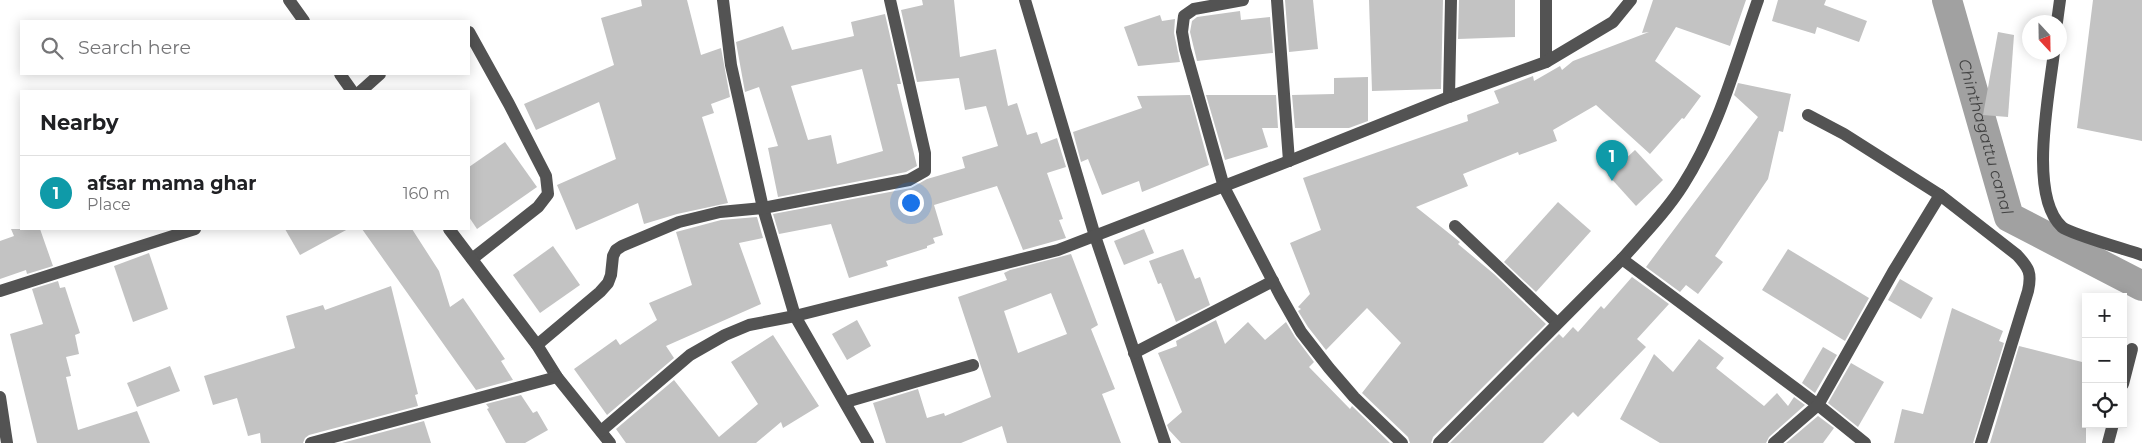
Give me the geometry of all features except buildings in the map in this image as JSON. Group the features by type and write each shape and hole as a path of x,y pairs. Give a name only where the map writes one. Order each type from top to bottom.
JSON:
{"street":[{"path":"289,0 303,20"},
{"path":"723,0 731,64 763,208 795,316 868,443"},
{"path":"537,345 608,283 613,256 622,246 679,222 720,212 763,208 909,180 925,171 925,153 890,0"},
{"path":"1025,0 1095,236 1165,443"},
{"path":"1243,0 1194,9 1184,16 1182,32 1185,49 1224,187 1300,332 1354,397 1402,443"},
{"path":"1277,0 1289,161"},
{"path":"1449,97 1451,0"},
{"path":"1546,0 1546,62"},
{"path":"601,431 690,355 726,335 749,325 795,316 1058,250 1224,187 1449,97 1546,62 1612,22 1631,0"},
{"path":"1438,443 1622,259 1654,224 1683,186 1702,152 1716,121 1758,0"},
{"path":"2058,15 2060,0"},
{"path":"470,34 546,176 548,194 538,207 472,259"},
{"path":"2053,60 2044,138 2044,187 2051,214 2064,229 2142,255"},
{"path":"341,75 351,90"},
{"path":"362,90 379,75"},
{"path":"1808,115 1844,134 1940,196 2017,255 2026,265 2031,278 1981,443"},
{"path":"1774,443 1818,405 1893,272 1940,196"},
{"path":"1455,226 1558,323"},
{"path":"0,291 192,230"},
{"path":"450,230 537,345 557,377 610,443"},
{"path":"1622,259 1818,405 1865,443"},
{"path":"1134,353 1273,281"},
{"path":"2123,383 2132,349"},
{"path":"846,402 973,365"},
{"path":"313,443 557,377"},
{"path":"0,397 7,443"},
{"path":"2108,443 2112,428"}],"waterway":[{"name":"Chinthagattu canal","path":"1947,0 2009,217 2142,286"}],"place":[{"name":"afsar mama ghar","path":"1612,181"}]}
